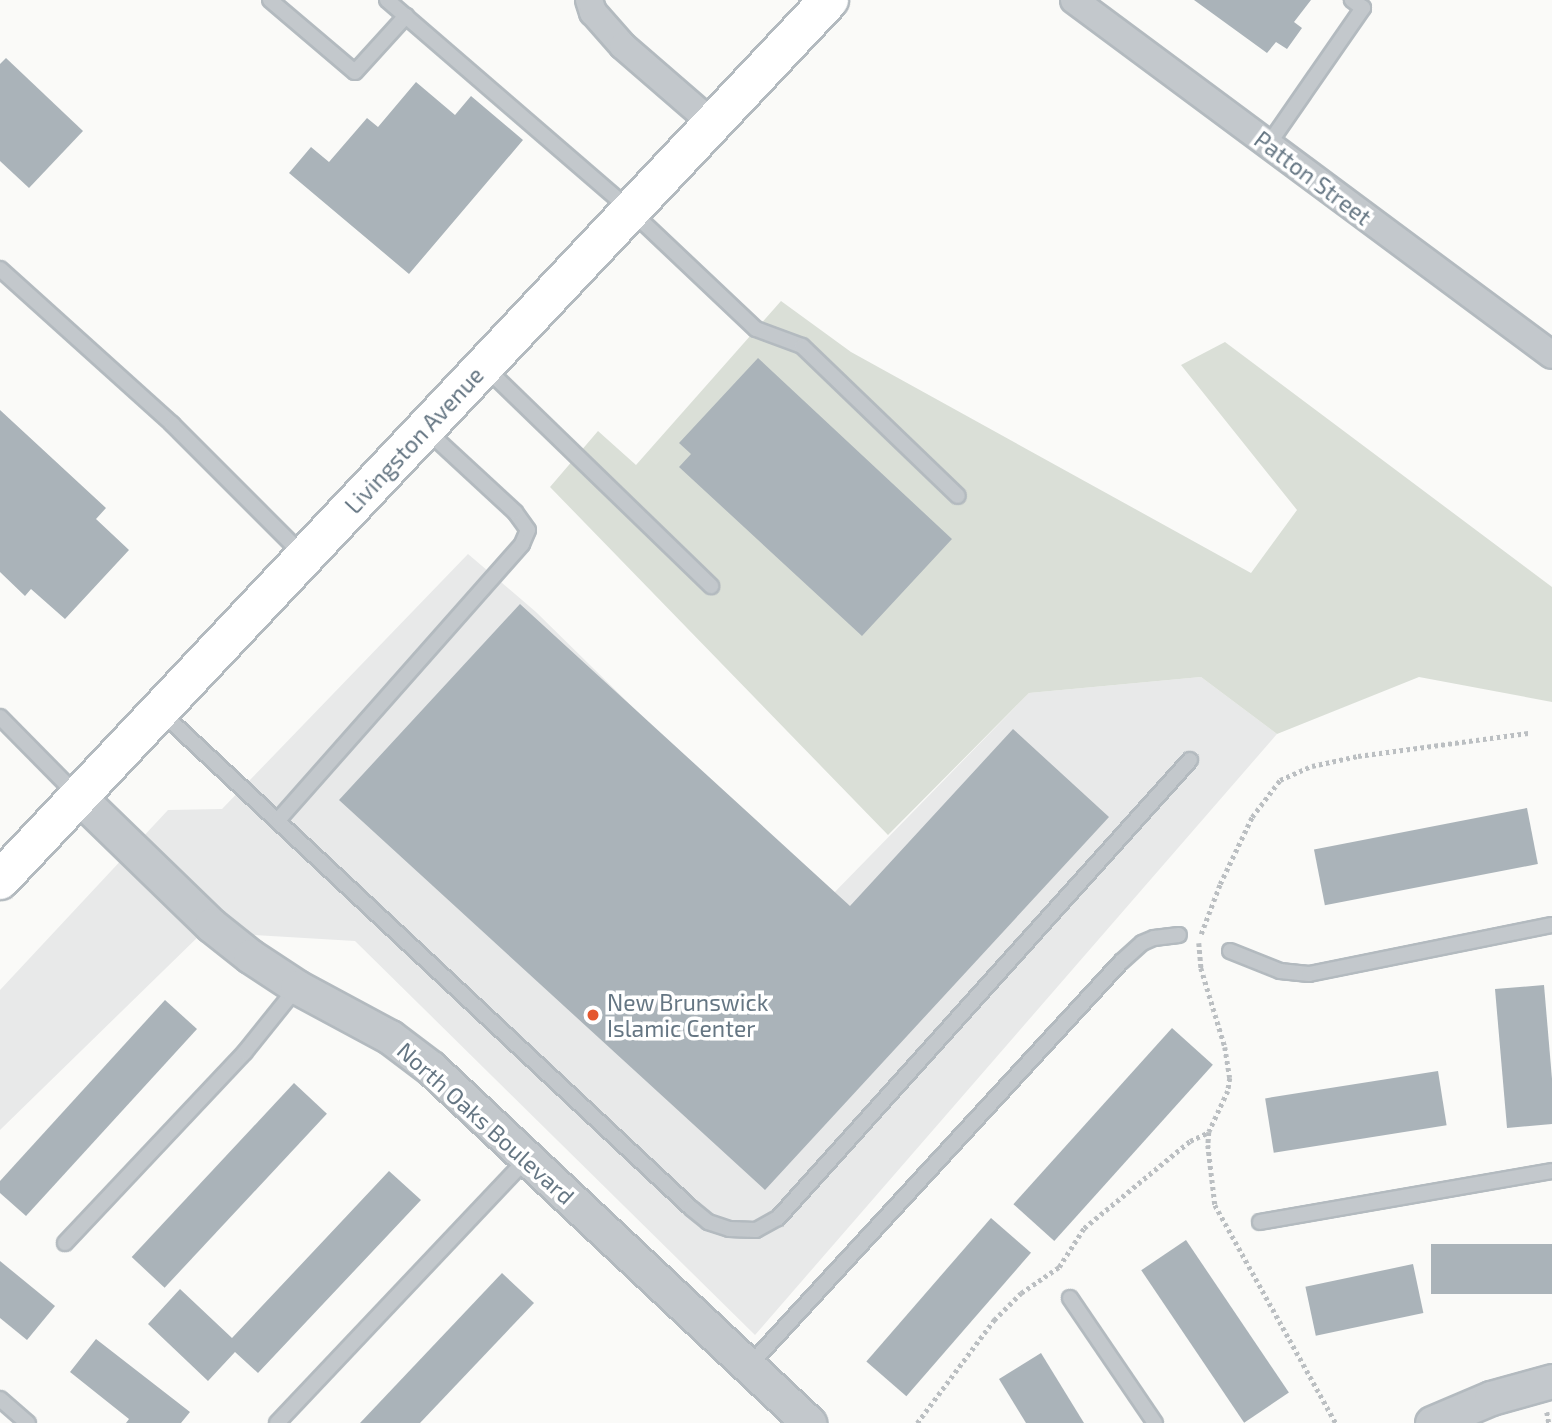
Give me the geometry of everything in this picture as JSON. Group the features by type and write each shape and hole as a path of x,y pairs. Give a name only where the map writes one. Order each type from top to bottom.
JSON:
{"main road":[{"name":"Livingston Avenue","path":"0,880 829,0"}],"street":[{"path":"589,0 593,12 623,46 712,123"},
{"name":"Patton Street","path":"1074,0 1552,355"},
{"name":"North Oaks Boulevard","path":"79,797 211,925 260,964 412,1052 748,1367 794,1418"},
{"path":"1432,1423 1491,1398 1552,1381"}],"lane":[{"path":"270,0 355,72 406,16"},
{"path":"387,0 630,210 756,329 802,346 958,496"},
{"path":"1268,145 1363,8 1352,0"},
{"path":"0,269 172,424 304,556"},
{"path":"484,366 711,586"},
{"path":"279,819 522,544 528,530 515,512 425,429"},
{"path":"160,711 279,819 691,1208 708,1222 729,1229 756,1230 778,1218 1190,760"},
{"path":"0,718 79,797"},
{"path":"1230,951 1280,971 1309,974 1552,925"},
{"path":"748,1367 1121,962 1142,943 1154,938 1179,935"},
{"path":"65,1243 245,1052 297,987"},
{"path":"277,1423 527,1159"},
{"path":"1260,1222 1552,1171"},
{"path":"1070,1298 1155,1423"},
{"path":"0,1399 28,1423"}],"path":[{"path":"1336,1423 1221,1221 1215,1205 1208,1159 1209,1132 1228,1091 1230,1077 1227,1055 1201,968 1200,938 1220,884 1252,817 1280,780 1312,766 1358,756 1528,733"},
{"path":"1179,935 1200,938 1230,951"},
{"path":"916,1423 987,1328 1021,1293 1059,1266 1084,1228 1190,1140 1209,1132"}],"shaded area":[{"path":"781,301 851,352 1251,573 1297,510 1181,365 1225,342 1552,587 1552,702 1419,677 1277,734 1201,677 1029,693 888,835 550,487 598,431 636,465"},
{"path":"468,554 536,612 828,899 1029,693 1201,677 1277,734 755,1335 355,941 203,932 0,1130 0,990 168,810 222,809"}],"building":[{"path":"1194,0 1311,0 1294,22 1302,28 1287,49 1276,42 1267,53"},
{"path":"6,58 83,131 29,188 0,161 0,64"},
{"path":"416,82 455,115 471,96 523,140 409,274 289,173 311,147 329,162 367,118 378,127"},
{"path":"758,358 952,539 862,636 679,467 691,454 679,443"},
{"path":"0,410 106,508 96,519 129,550 65,619 31,589 25,596 0,572"},
{"path":"520,604 850,906 1013,729 1109,817 765,1190 339,800"},
{"path":"1527,808 1538,864 1325,905 1314,849"},
{"path":"1544,985 1552,1079 1552,1124 1507,1128 1495,989"},
{"path":"165,1000 197,1029 26,1216 0,1193 0,1181"},
{"path":"1172,1028 1213,1065 1054,1241 1013,1204"},
{"path":"1438,1071 1447,1125 1274,1153 1265,1098"},
{"path":"294,1083 327,1114 165,1288 132,1257"},
{"path":"389,1171 421,1200 258,1373 235,1352 208,1381 148,1324 180,1289 232,1338"},
{"path":"991,1218 1031,1253 906,1396 866,1361"},
{"path":"1186,1240 1289,1393 1244,1423 1141,1270"},
{"path":"1431,1244 1552,1244 1552,1294 1431,1294"},
{"path":"0,1261 55,1306 27,1340 0,1318"},
{"path":"1413,1264 1423,1313 1316,1336 1305,1287"},
{"path":"502,1273 534,1303 420,1423 360,1423"},
{"path":"96,1339 190,1412 181,1423 126,1423 129,1419 70,1372"},
{"path":"1041,1353 1084,1423 1026,1423 999,1379"}],"place":[{"name":"New Brunswick Islamic Center","path":"593,1015"}]}
